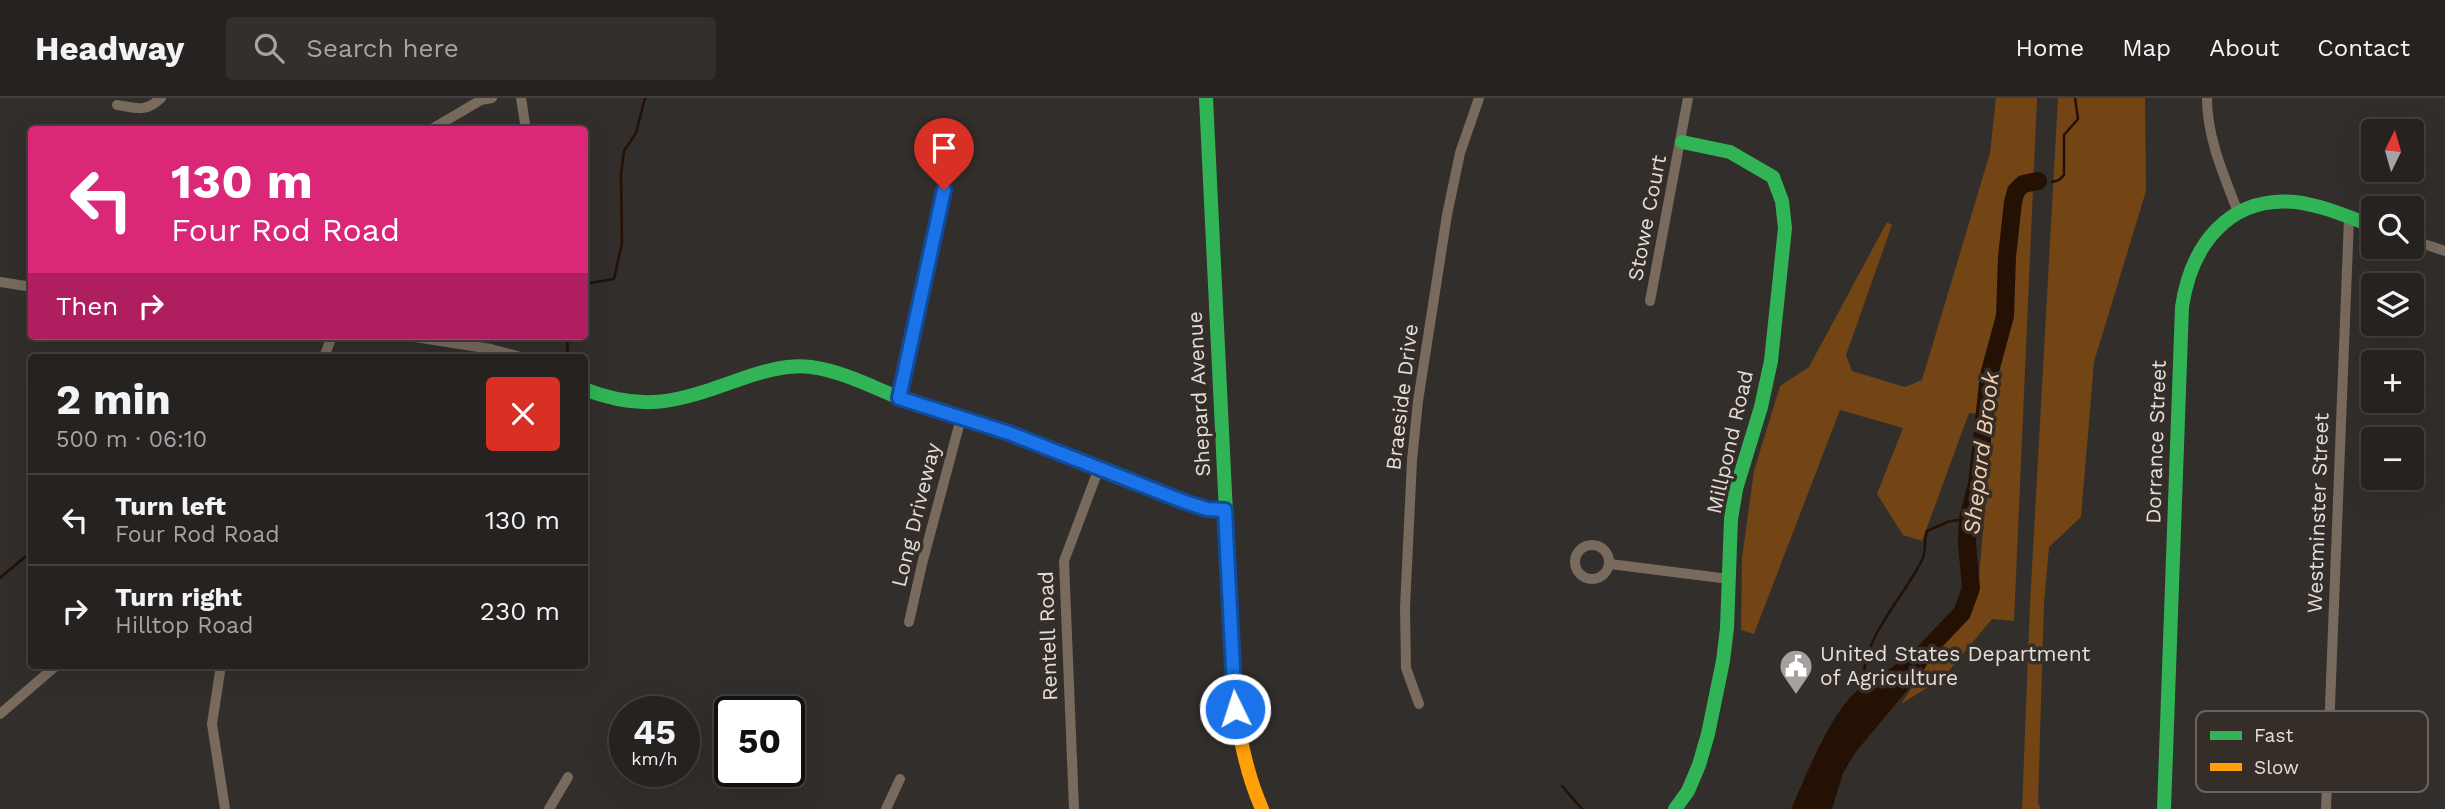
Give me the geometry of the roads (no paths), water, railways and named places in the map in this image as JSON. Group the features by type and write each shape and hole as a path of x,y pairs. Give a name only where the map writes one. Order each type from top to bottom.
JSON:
{"street":[{"path":"117,106 150,108 161,98"},
{"path":"437,126 481,100 492,98"},
{"path":"521,98 525,126"},
{"name":"Shepard Avenue","path":"1206,98 1236,725 1247,773 1262,809"},
{"name":"Braeside Drive","path":"1419,704 1406,668 1405,608 1412,460 1418,401 1447,215 1460,153 1479,98"},
{"name":"Stowe Court","path":"1650,301 1682,142 1688,98"},
{"path":"2207,98 2218,162 2238,212"},
{"name":"Millpond Road","path":"1675,809 1696,774 1708,734 1724,650 1731,519 1736,489 1771,361 1784,228 1782,201 1773,177 1730,152 1682,142"},
{"path":"899,398 951,154"},
{"name":"Dorrance Street","path":"2164,809 2183,294 2190,265 2205,239 2225,220 2256,206 2293,202 2326,209 2361,222"},
{"name":"Westminster Street","path":"2330,711 2349,218"},
{"path":"2424,244 2445,251"},
{"path":"0,282 28,286"},
{"path":"436,340 491,348 511,354"},
{"path":"588,391 617,402 649,404 684,398 762,372 798,366 824,369 899,398 1009,433 1207,509 1225,510"},
{"name":"Long Driveway","path":"909,622 961,418"},
{"name":"Rentell Road","path":"1074,809 1064,561 1099,468"},
{"path":"1609,564 1729,579"},
{"path":"0,715 52,669"},
{"path":"219,669 212,724 225,809"},
{"path":"549,809 568,777"},
{"path":"886,809 900,779"}],"waterway":[{"path":"588,283 614,279 622,243 621,174 624,151 636,133 645,98"},
{"name":"Shepard Brook","path":"2052,182 2064,175 2064,135 2078,119 2075,98"},
{"name":"Shepard Brook","path":"1920,657 1962,613 1971,588 1968,519 1977,484 1989,375 2005,316 2007,257 2013,202 2016,191 2023,184 2038,181"},
{"path":"567,340 568,354"},
{"path":"1865,688 1864,671 1868,654 1884,621 1923,558 1927,531 1950,521 1968,519"},
{"path":"0,578 28,554"},
{"path":"1562,786 1582,809"}],"place":[{"name":"United States Department of Agriculture","path":"1796,696"}]}
